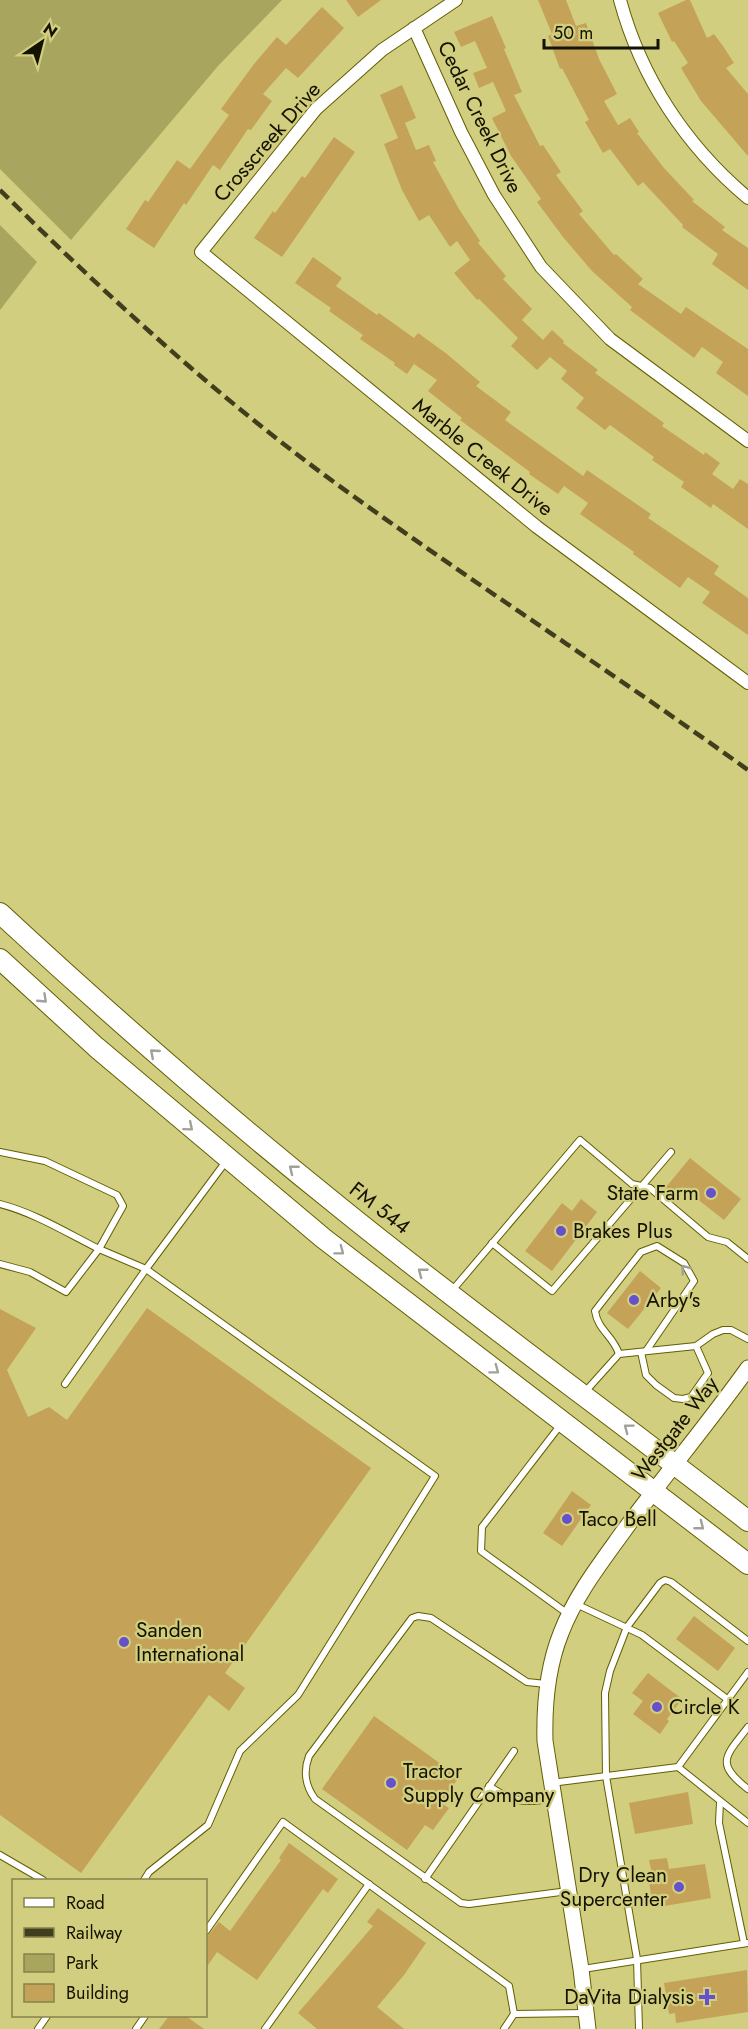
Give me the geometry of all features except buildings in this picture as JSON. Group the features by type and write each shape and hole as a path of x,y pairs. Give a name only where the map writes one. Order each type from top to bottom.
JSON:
{"main road":[{"name":"FM 544","path":"0,913 118,1022 338,1206 748,1521"},
{"path":"0,959 96,1047 323,1238 748,1564"},
{"path":"227,1159 246,1131"}],"street":[{"name":"Crosscreek Drive","path":"201,252 316,109 382,50 456,0"},
{"path":"620,0 629,34 662,99 688,137 724,178 748,198"},
{"name":"Cedar Creek Drive","path":"414,28 461,132 494,195 541,267 610,339 748,441"},
{"name":"Marble Creek Drive","path":"201,252 537,527 748,683"},
{"name":"Westgate Way","path":"588,2029 581,1969 545,1741 544,1710 547,1684 560,1635 594,1572 674,1463 748,1368"}],"lane":[{"path":"450,1293 580,1140 632,1184 650,1188 708,1237 727,1242 748,1259"},
{"path":"0,1152 45,1161 117,1195 123,1206 99,1250 66,1292 30,1272 0,1264"},
{"path":"492,1243 552,1291 671,1152"},
{"path":"65,1384 227,1159"},
{"path":"0,1204 48,1222 99,1250 146,1269 435,1476 298,1695 240,1751 208,1825 149,1872 145,1879"},
{"path":"619,1354 615,1342 597,1323 595,1311 641,1252 657,1246 684,1263 694,1281 644,1351 646,1375 674,1398 687,1399 694,1394 708,1373 696,1346"},
{"path":"583,1394 619,1354 696,1346 723,1330 731,1330 748,1339"},
{"path":"563,1422 482,1527 481,1551 552,1604 627,1627 658,1645 727,1699"},
{"path":"639,2029 637,1959 606,1776 605,1693 610,1671 627,1627 660,1583 665,1580 671,1582 748,1641"},
{"path":"547,1684 527,1682 431,1618 418,1616 412,1618 309,1756 305,1767 305,1777 308,1789 315,1799 461,1903 469,1905 568,1892"},
{"path":"678,1767 748,1672"},
{"path":"748,1727 730,1751 727,1762 732,1777 748,1789"},
{"path":"425,1878 513,1751"},
{"path":"489,1786 508,1798 522,1802 552,1790 606,1776 678,1767 720,1802 747,1820"},
{"path":"581,1969 746,1943 719,1822 720,1802"},
{"path":"207,1930 283,1822 509,1986 514,2014 504,2029"},
{"path":"0,1855 40,1879"},
{"path":"267,2028 369,1884"},
{"path":"514,2014 587,2013"}],"green space":[{"path":"0,0 282,0 218,66 71,240 0,169"},
{"path":"0,225 37,262 0,310"}],"railway":[{"path":"0,190 128,312 216,390 262,427 405,533 748,770"}],"place":[{"name":"State Farm","path":"711,1193"},
{"name":"Brakes Plus","path":"561,1231"},
{"name":"Arby's","path":"634,1300"},
{"name":"Taco Bell","path":"567,1519"},
{"name":"Sanden International","path":"124,1642"},
{"name":"Circle K","path":"657,1707"},
{"name":"Tractor Supply Company","path":"391,1783"},
{"name":"Dry Clean Supercenter","path":"679,1887"},
{"name":"DaVita Dialysis","path":"707,1997"}]}
